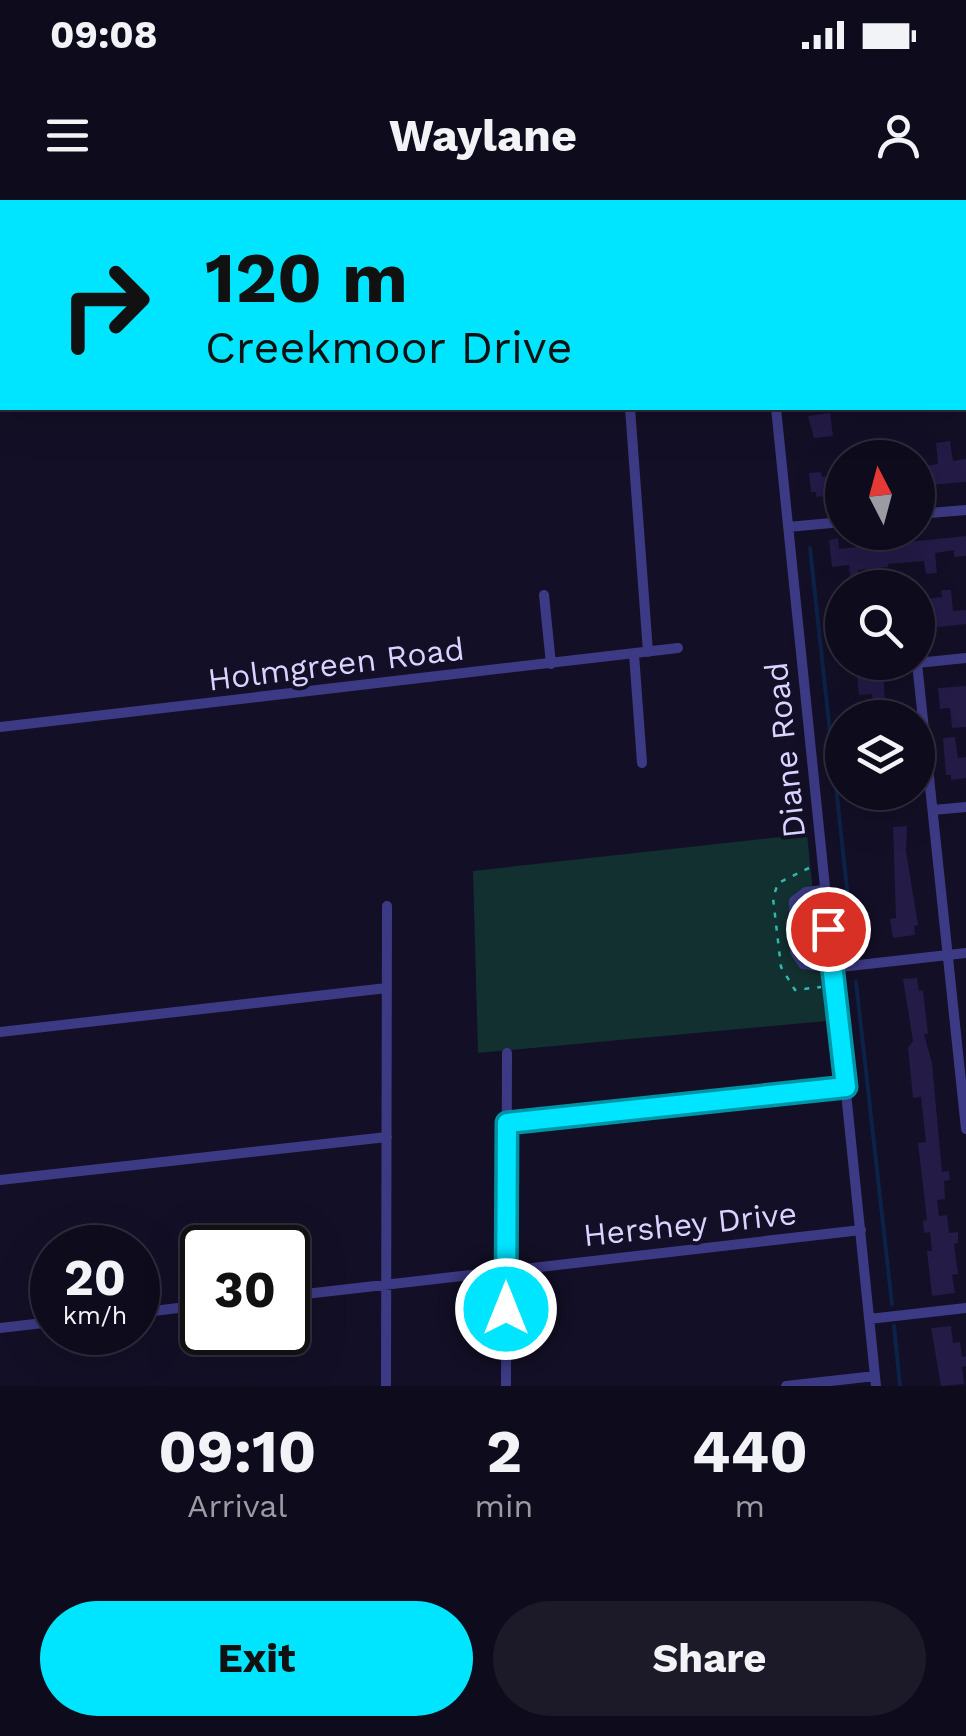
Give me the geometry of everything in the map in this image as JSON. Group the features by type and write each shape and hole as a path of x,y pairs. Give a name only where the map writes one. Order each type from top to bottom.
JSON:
{"street":[{"path":"630,410 648,652"},
{"name":"Diane Road","path":"776,410 875,1381"},
{"path":"935,513 966,510"},
{"path":"788,527 825,524"},
{"path":"544,595 551,664"},
{"name":"Holmgreen Road","path":"0,727 678,648"},
{"path":"634,654 642,763"},
{"path":"935,661 966,658"},
{"path":"935,810 966,807"},
{"path":"932,810 966,1129"},
{"path":"824,890 806,892 794,901 796,952 803,964 832,968 966,953"},
{"path":"386,1386 387,906"},
{"path":"0,1032 387,988"},
{"path":"506,1386 508,1053"},
{"path":"507,1123 846,1087"},
{"path":"0,1180 387,1137"},
{"name":"Hershey Drive","path":"310,1294 861,1230"},
{"path":"869,1319 966,1308"},
{"path":"0,1328 30,1325"},
{"path":"786,1386 875,1381"}],"green space":[{"path":"807,834 826,1021 478,1053 473,871"}],"building":[{"path":"830,413 833,436 814,438 808,416"},
{"path":"950,441 953,461 966,459 966,482 935,485 936,443"},
{"path":"821,472 825,477 825,496 816,497 816,492 811,492 809,473"},
{"path":"966,536 966,556 954,557 954,550 935,553 937,573 935,573 935,570 925,570 924,561 858,570 849,570 849,565 832,567 830,550 935,550 935,539"},
{"path":"941,590 951,590 953,611 966,610 966,624 935,627 935,598 942,597"},
{"path":"857,680 883,680 885,700 873,700 872,694 859,695"},
{"path":"966,686 966,727 952,728 950,708 940,709 938,688"},
{"path":"955,737 958,758 966,757 966,778 951,780 951,775 946,775 943,738"},
{"path":"907,826 906,851 918,925 914,926 915,935 893,938 893,827"},
{"path":"917,978 919,991 923,990 928,1034 924,1034 932,1063 942,1172 949,1171 950,1180 944,1181 945,1199 937,1200 939,1216 947,1215 949,1233 958,1232 958,1243 954,1244 958,1274 952,1275 955,1293 932,1296 927,1251 932,1251 930,1232 924,1233 923,1221 927,1220 918,1143 926,1142 921,1097 913,1098 908,1048 913,1041 903,979"},
{"path":"951,1326 953,1343 960,1342 962,1357 966,1356 966,1366 962,1367 964,1384 941,1386 931,1328"}],"waterway":[{"path":"810,548 853,944"},
{"path":"856,982 892,1304"},
{"path":"894,1326 900,1386"}],"route":[{"path":"506,1309 507,1123 846,1087 828,929"}]}
